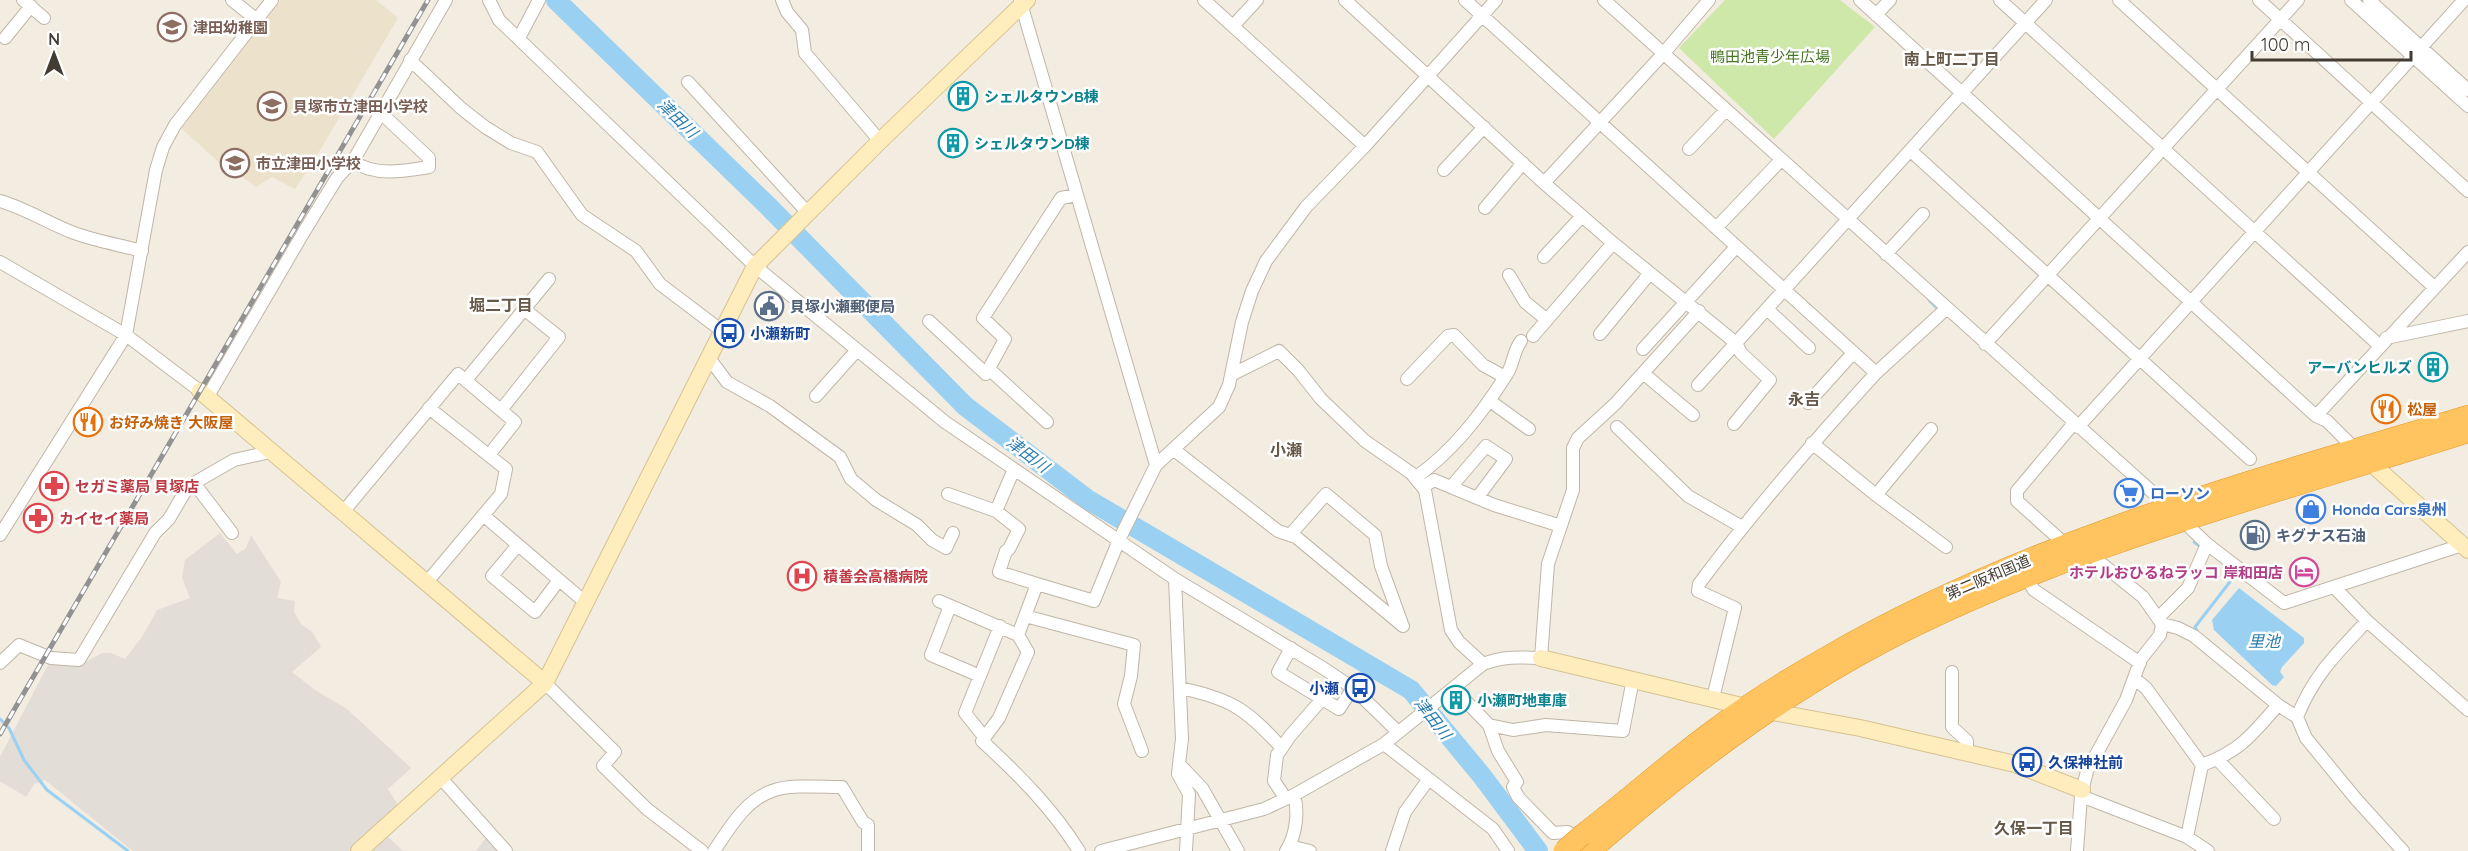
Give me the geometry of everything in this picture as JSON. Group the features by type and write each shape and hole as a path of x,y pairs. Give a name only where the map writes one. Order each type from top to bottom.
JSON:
{"highway":[{"path":"2439,425 2468,407"},
{"name":"第二阪和国道","path":"1564,851 1588,846 1769,712 1811,683 1884,641 1960,605 2089,553 2176,514 2355,449 2468,416"},
{"name":"第二阪和国道","path":"1588,846 1671,763 1746,707 1826,657 1906,614 1983,578 2065,546 2176,514 2371,463 2468,432"}],"street":[{"path":"232,0 257,20"},
{"path":"0,535 126,335 156,170 163,147 175,125 272,0"},
{"path":"204,394 337,178 353,162 446,0"},
{"path":"489,0 499,20 755,266 945,422 1175,579 1353,688 1398,732"},
{"path":"519,38 539,0"},
{"path":"782,0 787,12 802,30 805,53 880,141"},
{"path":"1204,0 1365,146"},
{"path":"1233,26 1257,0"},
{"path":"1345,0 1581,216 1736,343 1741,353 1770,380 1734,424"},
{"path":"1465,0 1876,373"},
{"path":"948,494 996,512 1019,529 1006,551 999,572 1094,601 1119,540 1156,465 1219,407 1231,375 1242,322 1252,291 1266,261 1306,207 1365,146 1496,0"},
{"path":"1604,0 2207,544 2284,603 2466,546"},
{"path":"1544,183 1663,54 1709,0"},
{"path":"1860,0 2316,416 2327,422 2466,546"},
{"path":"1876,15 1890,0"},
{"path":"2000,0 2383,342"},
{"path":"1698,385 2046,0"},
{"path":"2119,0 2434,287"},
{"path":"2259,0 2468,191"},
{"path":"1984,344 2298,0"},
{"path":"2351,0 2468,90"},
{"path":"2369,0 2468,106"},
{"path":"2403,851 2306,738 2297,717 2278,705 2194,636 2160,620 2143,597 2089,553 2065,546 2017,501 2017,491 2192,302 2464,0"},
{"path":"359,851 545,683 755,266 1023,2 1156,465"},
{"path":"5,38 27,3 44,18"},
{"path":"410,60 485,127 511,143 537,153 582,215 636,251 660,284 722,331"},
{"path":"688,82 808,213"},
{"path":"1689,149 1726,110"},
{"path":"353,162 361,167 374,170 404,171 429,167 429,158 381,113"},
{"path":"1444,170 1484,127"},
{"path":"1911,151 2250,459"},
{"path":"1716,228 1781,160"},
{"path":"1485,208 1523,164"},
{"path":"986,375 1005,339 983,318 1061,198 1077,195"},
{"path":"0,201 23,208 46,222 76,234 142,251"},
{"path":"1886,254 1923,214"},
{"path":"1544,257 1581,216"},
{"path":"1533,336 1613,243"},
{"path":"1643,349 1685,300 1736,247"},
{"path":"2316,416 2468,252"},
{"path":"0,262 126,335 204,394 545,683 615,752 603,766 647,809 702,851"},
{"path":"1599,334 1650,273"},
{"path":"1509,274 1525,302 1547,320"},
{"path":"466,380 549,279"},
{"path":"1713,698 1735,608 1698,591 1699,584 1742,526 1812,443 1876,373 1947,308"},
{"path":"501,410 559,337 524,309"},
{"path":"1767,309 1809,348"},
{"path":"1541,658 1548,564 1573,490 1573,448 1578,438 1615,405 1699,311"},
{"path":"929,321 986,375 1047,422"},
{"path":"2383,342 2468,321"},
{"path":"1407,379 1448,336 1454,334 1483,365 1505,377"},
{"path":"1419,482 1462,436 1490,401 1511,370 1514,350 1521,341"},
{"path":"816,396 857,350"},
{"path":"1231,375 1279,351 1321,399 1365,441 1419,482 1432,521 1451,630 1459,642 1483,664"},
{"path":"1808,403 1853,352"},
{"path":"709,358 728,381 770,406 840,457 851,479 876,500 917,525 932,540 946,548 953,533"},
{"path":"1643,373 1693,415"},
{"path":"343,512 458,374 515,422 489,455"},
{"path":"1490,401 1529,429"},
{"path":"427,582 501,494 506,469 429,408"},
{"path":"1617,428 1688,496 1742,526"},
{"path":"1876,495 1930,429"},
{"path":"1812,443 1876,495 1946,547"},
{"path":"1451,487 1486,446 1506,459 1477,498"},
{"path":"1173,449 1278,531 1290,535 1296,537 1403,626 1381,566 1375,535 1326,494 1290,535"},
{"path":"0,663 19,645 51,658 79,660 155,533 169,519 186,490 234,460 270,452"},
{"path":"996,512 1014,469"},
{"path":"1419,482 1434,480 1477,498 1561,526"},
{"path":"194,483 232,533"},
{"path":"483,515 585,602"},
{"path":"518,544 492,576 534,612 559,580"},
{"path":"2077,851 2086,771 2111,729 2135,679 2140,663 2160,635 2160,620 2188,588 2207,544"},
{"path":"2026,577 2034,590 2140,663"},
{"path":"1175,579 1182,739 1178,774 1189,794 1186,851"},
{"path":"1018,635 1037,584"},
{"path":"2334,587 2367,621 2468,710"},
{"path":"980,676 931,655 944,603 1018,635 1028,652 999,718 982,741 1023,778 1064,826 1079,851"},
{"path":"1025,616 1134,645 1131,676 1124,704 1142,751"},
{"path":"2297,717 2307,692 2326,665 2367,621"},
{"path":"985,738 965,713 1000,626"},
{"path":"1291,648 1278,672 1339,709 1353,688"},
{"path":"1101,851 1264,809 1290,797 1384,744 1483,664 1496,658 1514,656 1541,658 1746,707 1860,728 2015,764 2187,837 2208,851"},
{"path":"1952,672 1952,727 1967,741 1966,753"},
{"path":"1489,725 1513,730 1546,725 1623,731 1633,679"},
{"path":"2135,679 2146,688 2202,765 2187,837"},
{"path":"1180,688 1207,693 1241,708 1254,717 1282,748"},
{"path":"1453,688 1489,725 1498,751 1517,782 1513,787 1514,792 1553,833 1568,832 1588,846"},
{"path":"1310,851 1287,848 1296,824 1297,805 1274,781 1277,755 1322,699"},
{"path":"2202,765 2245,743 2278,705"},
{"path":"1384,744 1493,829 1508,851"},
{"path":"2217,759 2274,819"},
{"path":"1179,764 1202,788 1238,851"},
{"path":"440,777 506,851"},
{"path":"1392,851 1405,812 1428,780"},
{"path":"714,851 732,824 752,802 771,791 842,787 863,822 868,825 868,851"}],"shaded area":[{"name":"貝塚市立津田小学校","path":"281,0 376,0 398,18 295,189 272,177 256,187 241,176 232,174 181,128"},
{"path":"220,533 237,554 246,548 251,535 281,582 277,598 295,601 294,612 301,624 312,632 321,647 292,672 315,690 347,709 411,768 388,789 398,805 350,851 133,851 45,780 34,784 26,797 0,781 0,757 51,659 88,661 102,653 111,653 125,659 142,637 157,610 190,598 182,578 185,560"},
{"path":"488,835 502,851 476,851"},
{"path":"387,836 403,851 371,851"}],"green space":[{"name":"鴨田池青少年広場","path":"1725,0 1840,0 1875,27 1774,139 1679,48"}],"water":[{"name":"里池","path":"2239,588 2304,638 2304,643 2282,667 2280,672 2284,677 2276,686 2272,685 2214,630 2212,620"}],"waterway":[{"name":"津田川","path":"556,0 767,205 965,406 1087,499 1411,690 1482,776 1538,851"},
{"path":"2360,0 2367,6"},
{"path":"1929,300 1939,310"},
{"path":"2194,542 2201,547"},
{"path":"2197,631 2195,627 2236,574 2224,565"},
{"path":"0,719 9,728 24,760 47,790 128,851"}],"railway":[{"path":"0,734 428,0"}],"place":[{"name":"津田幼稚園","path":"172,27"},
{"name":"シェルタウンB棟","path":"963,96"},
{"name":"貝塚市立津田小学校","path":"272,106"},
{"name":"シェルタウンD棟","path":"953,143"},
{"name":"市立津田小学校","path":"235,163"},
{"name":"貝塚小瀬郵便局","path":"769,306"},
{"name":"小瀬新町","path":"729,333"},
{"name":"アーバンヒルズ","path":"2433,367"},
{"name":"松屋","path":"2386,409"},
{"name":"お好み焼き 大阪屋","path":"88,422"},
{"name":"セガミ薬局 貝塚店","path":"54,486"},
{"name":"ローソン","path":"2129,493"},
{"name":"Honda Cars泉州","path":"2311,509"},
{"name":"カイセイ薬局","path":"38,518"},
{"name":"キグナス石油","path":"2255,535"},
{"name":"ホテルおひるねラッコ 岸和田店","path":"2304,572"},
{"name":"積善会高橋病院","path":"802,576"},
{"name":"小瀬","path":"1360,688"},
{"name":"小瀬町地車庫","path":"1456,700"},
{"name":"久保神社前","path":"2027,762"}],"district":[{"name":"南上町二丁目","path":"1952,59"},
{"name":"堀二丁目","path":"501,305"},
{"name":"永吉","path":"1804,399"},
{"name":"小瀬","path":"1286,450"},
{"name":"久保一丁目","path":"2034,828"}]}
